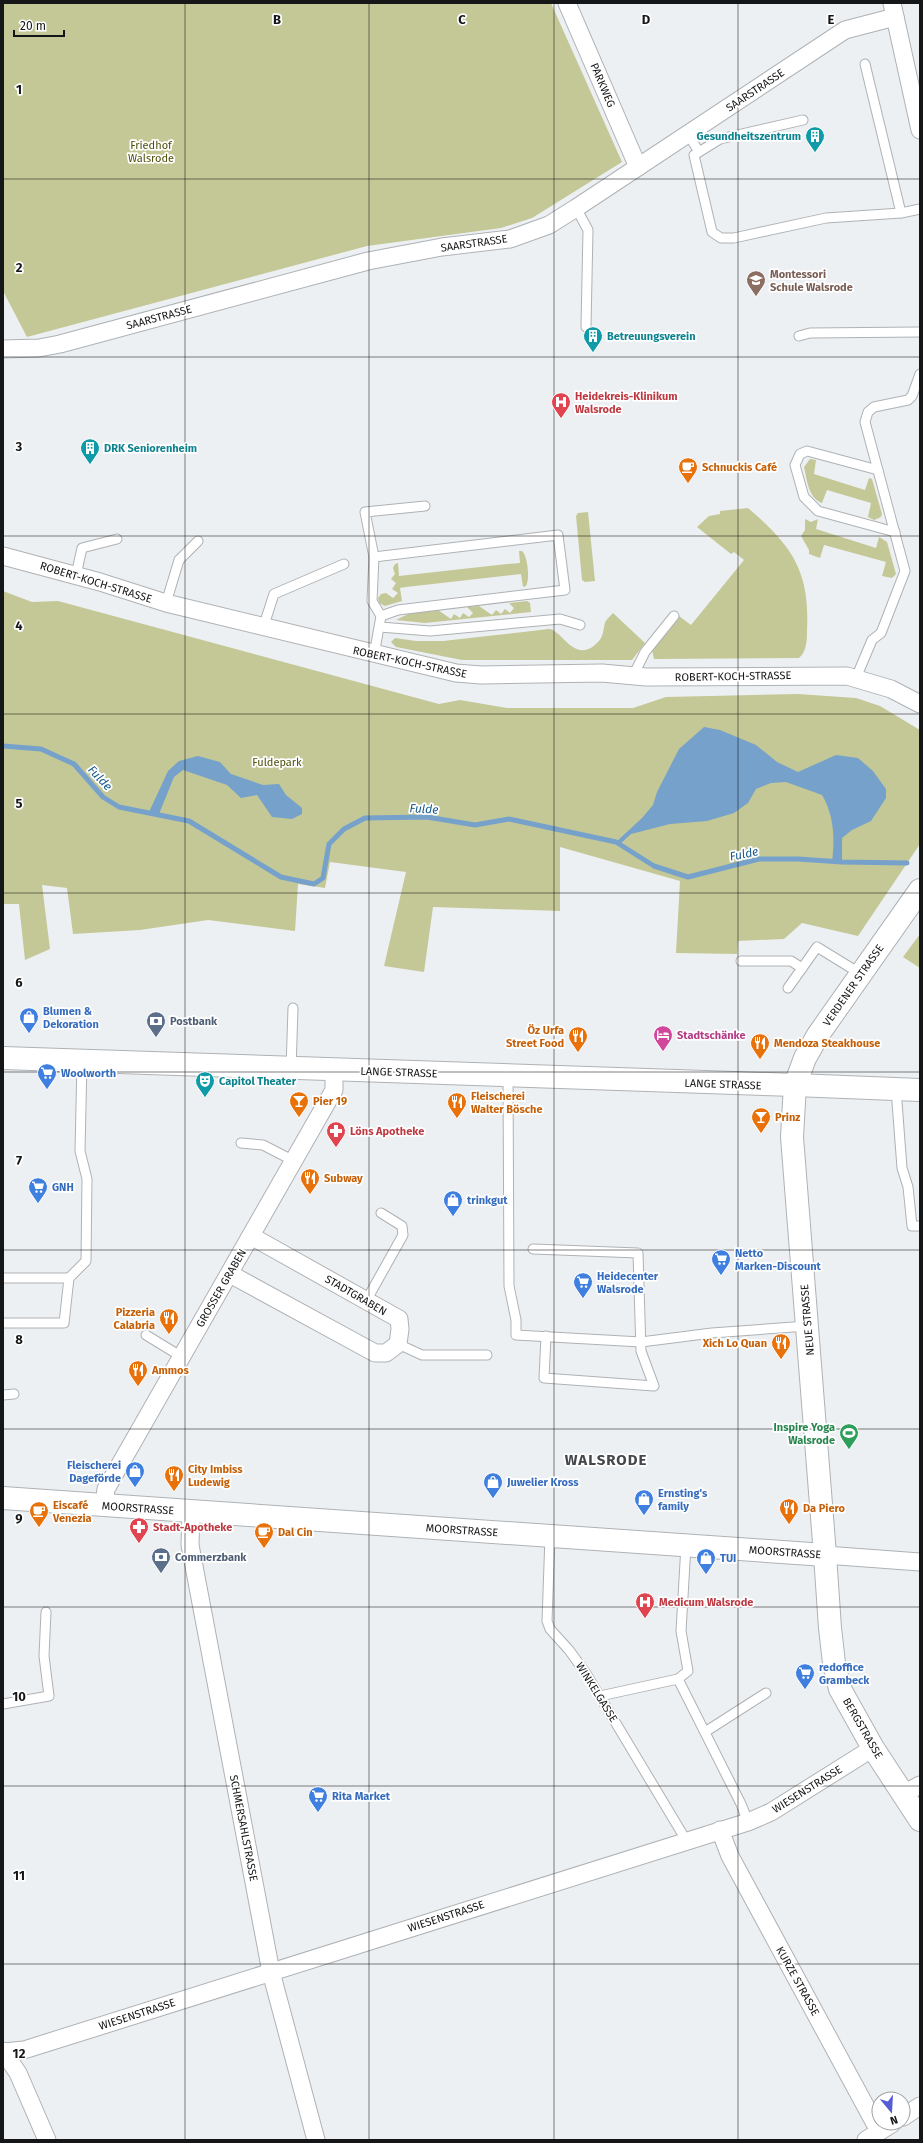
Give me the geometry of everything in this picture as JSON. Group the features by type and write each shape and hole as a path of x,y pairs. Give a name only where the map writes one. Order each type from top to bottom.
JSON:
{"main road":[{"name":"VERDENER STRASSE","path":"795,1085 805,1058 818,1035 920,890"},
{"name":"LANGE STRASSE","path":"3,1058 920,1090"},
{"name":"NEUE STRASSE","path":"795,1085 792,1137 825,1555"},
{"name":"MOORSTRASSE","path":"3,1498 825,1555"},
{"name":"BERGSTRASSE","path":"825,1555 830,1628 840,1689 848,1706 873,1748 912,1790 920,1820"}],"street":[{"name":"PARKWEG","path":"567,3 638,167"},
{"name":"SAARSTRASSE","path":"3,349 39,348 60,344 368,261 442,247 510,239 549,225 845,30 894,10"},
{"path":"894,10 920,130"},
{"name":"ROBERT-KOCH-STRASSE","path":"3,556 76,575 166,603 439,670 472,675 590,673 633,676 826,676 856,678 891,688 920,704"},
{"name":"GROSSER GRABEN","path":"104,1506 106,1489 334,1090 334,1070"},
{"name":"STADTGRABEN","path":"251,1236 399,1319 400,1329 398,1344"},
{"path":"230,1274 375,1353 386,1352 398,1344"},
{"name":"SCHMERSAHLSTRASSE","path":"191,1512 190,1545 271,1972 316,2140"},
{"name":"MOORSTRASSE","path":"825,1555 920,1562"},
{"name":"WIESENSTRASSE","path":"3,2052 24,2050 686,1840 748,1822 771,1812 873,1748"},
{"name":"KURZE STRASSE","path":"720,1830 730,1856 871,2116"},
{"path":"3,2052 18,2073 47,2140"},
{"path":"911,2112 920,2106"}],"lane":[{"path":"865,64 901,213"},
{"path":"803,120 720,139 694,154 712,232 721,238 734,238 826,218 901,213 920,209"},
{"path":"688,134 699,152"},
{"path":"576,208 588,230 586,327"},
{"path":"799,336 810,333 920,332"},
{"path":"856,678 872,640 881,633 905,571 865,422 868,412 874,408 908,400 912,396 920,374"},
{"path":"878,470 807,451 800,454 795,465 804,497 818,510 895,532"},
{"path":"374,654 381,616 372,601 374,557 365,512 425,506"},
{"path":"374,557 558,536 565,590 398,610 381,616"},
{"path":"76,575 82,548 117,539"},
{"path":"166,603 179,560 198,541"},
{"path":"263,628 274,594 344,564"},
{"path":"633,676 645,652 674,616"},
{"path":"380,627 430,632 560,619 580,625"},
{"path":"788,988 817,947 861,974"},
{"path":"741,961 791,961 802,968"},
{"path":"291,1069 293,1008"},
{"path":"3,1323 64,1323 70,1278 86,1261 87,1179 80,1151 82,1061"},
{"path":"508,1076 509,1286 516,1320 516,1334 642,1342 712,1333 808,1326"},
{"path":"896,1089 902,1168 908,1187 912,1226 920,1226"},
{"path":"241,1143 263,1145 294,1161"},
{"path":"366,1301 403,1235 402,1226 380,1213"},
{"path":"533,1249 638,1253 642,1342 641,1351 654,1386 544,1378 546,1336"},
{"path":"3,1278 70,1278"},
{"path":"146,1335 182,1357"},
{"path":"398,1344 422,1355 487,1355"},
{"path":"3,1395 14,1394"},
{"name":"WINKELGASSE","path":"550,1536 547,1621 550,1628 587,1674 686,1840"},
{"path":"600,1696 678,1679 688,1670 681,1630 686,1545"},
{"path":"3,1704 49,1696 44,1656 46,1612"},
{"path":"678,1679 741,1804 748,1822"},
{"path":"705,1732 766,1693"}],"green space":[{"name":"Friedhof Walsrode","path":"3,3 551,3 622,162 532,218 501,228 367,246 27,337 3,291"},
{"path":"810,459 816,460 814,474 865,490 869,478 872,479 882,514 881,517 874,520 868,517 871,503 827,490 822,503 817,501 809,488 804,467"},
{"path":"748,508 776,534 795,560 801,575 805,590 807,608 807,641 804,652 799,658 654,659 652,650 679,616 691,625 744,560 734,552 731,554 697,527 709,516 720,514 720,511"},
{"path":"588,512 595,581 585,582 582,580 576,516 578,513"},
{"path":"805,519 811,522 818,519 816,529 876,548 879,537 887,542 896,574 892,578 882,576 886,562 824,545 820,558 809,554 809,550 801,536 805,530"},
{"path":"519,551 522,551 524,554 528,568 528,579 526,586 523,587 521,574 406,587 400,588 402,601 385,606 379,603 378,598 381,594 386,593 393,598 398,593 392,589 396,583 391,579 395,574 393,568 395,564 398,563 399,576 520,563"},
{"name":"Fuldepark","path":"3,591 32,602 58,601 439,704 460,700 507,708 633,708 666,697 798,694 856,698 880,706 920,730 920,844 858,936 802,923 784,939 738,941 737,954 676,953 680,881 560,847 560,911 433,907 424,972 384,966 406,872 330,862 325,888 298,884 295,931 208,920 140,930 73,934 67,888 42,885 50,949 25,960 19,904 3,904"},
{"path":"527,601 530,603 531,612 425,623 396,620 410,613 438,610 451,619 454,614 460,618 463,613 469,617 473,613 467,607 479,606 492,615 496,610 501,614 505,609 510,613 514,608 509,603"},
{"path":"613,613 645,643 632,660 462,660 396,647 391,642 395,638 416,641 443,641 549,629 554,631 576,649 583,650 591,648 601,639 604,625"},
{"path":"920,934 920,968 903,957"}],"water":[{"path":"704,727 720,730 756,745 777,762 798,772 836,755 858,758 873,771 886,789 886,798 871,821 852,830 842,838 842,862 832,862 833,827 829,811 822,795 786,782 771,783 756,789 748,803 734,813 707,821 670,824 631,834 620,844 616,842 642,818 653,805 657,792 679,749"},
{"path":"198,756 220,762 231,774 263,785 279,784 286,795 302,808 302,814 292,819 272,817 257,795 241,798 227,785 183,770 174,777 159,814 149,812 168,771 179,761"}],"waterway":[{"name":"Fulde","path":"3,746 41,749 74,764 103,797 119,807 189,821 281,877 314,884 323,878 329,844 344,829 365,818 427,817 475,825 509,819 616,842 654,866 688,877 759,859 907,863"}],"place":[{"name":"Gesundheitszentrum","path":"815,153"},
{"name":"Montessori Schule Walsrode","path":"756,297"},
{"name":"Betreuungsverein","path":"593,353"},
{"name":"Heidekreis-Klinikum Walsrode","path":"561,419"},
{"name":"DRK Seniorenheim","path":"90,465"},
{"name":"Schnuckis Café","path":"688,484"},
{"name":"Blumen & Dekoration","path":"29,1034"},
{"name":"Postbank","path":"156,1038"},
{"name":"Stadtschänke","path":"663,1052"},
{"name":"Öz Urfa Street Food","path":"578,1053"},
{"name":"Mendoza Steakhouse","path":"760,1060"},
{"name":"Woolworth","path":"47,1090"},
{"name":"Capitol Theater","path":"205,1098"},
{"name":"Pier 19","path":"299,1118"},
{"name":"Fleischerei Walter Bösche","path":"457,1119"},
{"name":"Prinz","path":"761,1134"},
{"name":"Löns Apotheke","path":"336,1148"},
{"name":"Subway","path":"310,1195"},
{"name":"GNH","path":"38,1204"},
{"name":"trinkgut","path":"453,1217"},
{"name":"Netto Marken-Discount","path":"721,1276"},
{"name":"Heidecenter Walsrode","path":"583,1299"},
{"name":"Pizzeria Calabria","path":"169,1335"},
{"name":"Xich Lo Quan","path":"781,1360"},
{"name":"Ammos","path":"138,1387"},
{"name":"Inspire Yoga Walsrode","path":"849,1450"},
{"name":"Fleischerei Dageförde","path":"135,1488"},
{"name":"City Imbiss Ludewig","path":"174,1492"},
{"name":"Juwelier Kross","path":"493,1499"},
{"name":"Ernsting's family","path":"644,1516"},
{"name":"Da Piero","path":"789,1525"},
{"name":"Eiscafé Venezia","path":"39,1528"},
{"name":"Stadt-Apotheke","path":"139,1544"},
{"name":"Dal Cin","path":"264,1549"},
{"name":"Commerzbank","path":"161,1574"},
{"name":"TUI","path":"706,1575"},
{"name":"Medicum Walsrode","path":"645,1619"},
{"name":"redoffice Grambeck","path":"805,1690"},
{"name":"Rita Market","path":"318,1813"}],"district":[{"name":"WALSRODE","path":"606,1460"}]}
